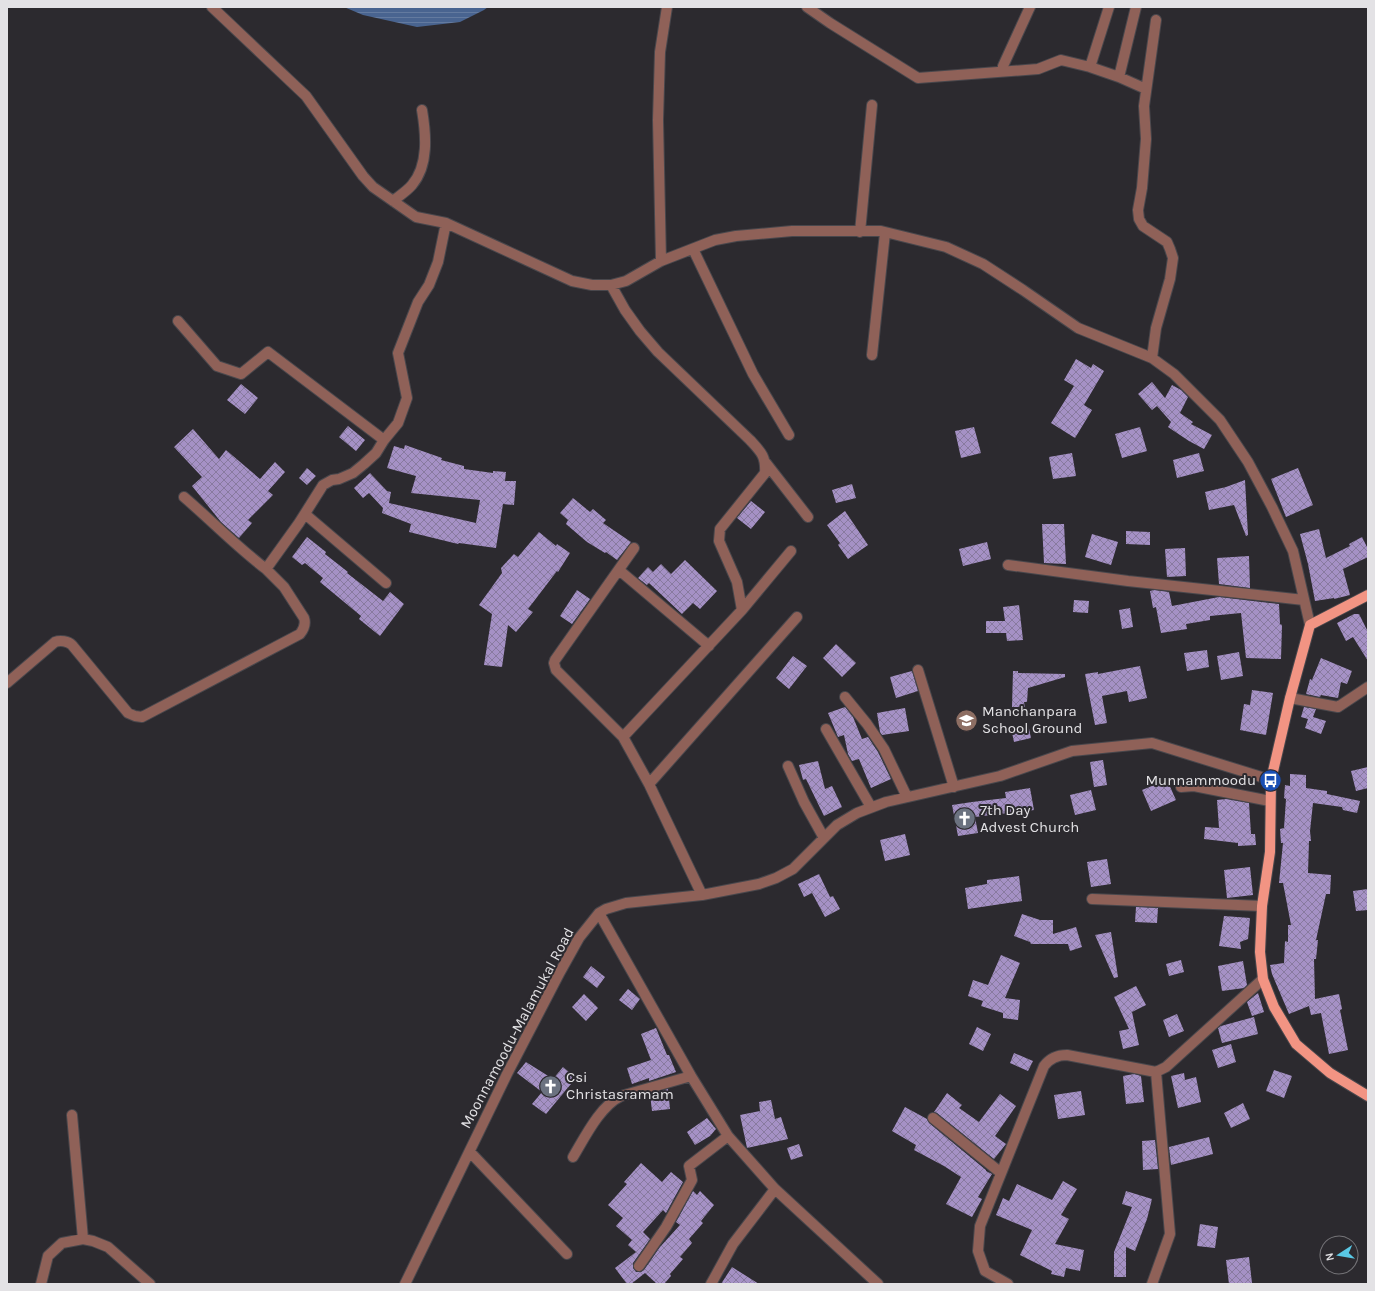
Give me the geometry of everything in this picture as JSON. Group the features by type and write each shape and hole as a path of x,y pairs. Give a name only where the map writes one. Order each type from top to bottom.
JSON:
{"main road":[{"path":"1368,595 1310,625 1290,698 1271,780 1270,852 1262,906 1260,952 1263,979 1274,1007 1296,1044 1330,1073 1368,1096"}],"street":[{"path":"212,7 306,96 363,176 373,187 416,217 446,223 572,281 592,285 611,285 626,281 661,261 715,240 736,236 792,232 881,232 946,247 983,264 1078,328 1152,358 1174,374 1220,420 1248,462 1293,551 1310,625"},
{"path":"661,261 658,120 660,52 667,7"},
{"path":"807,7 918,78 1038,69 1061,60 1090,67 1119,77 1146,89"},
{"path":"1003,66 1030,7"},
{"path":"1090,67 1109,7"},
{"path":"1119,77 1136,7"},
{"path":"1152,358 1156,328 1170,279 1173,258 1167,242 1146,229 1138,219 1146,139 1144,106 1156,20"},
{"path":"860,232 872,105"},
{"path":"393,201 412,186 423,164 425,157 425,143 422,110"},
{"path":"266,569 305,514 323,485 332,480 339,479 353,473 376,453 384,440 398,423 407,398 398,353 418,302 428,285 438,262 446,223"},
{"path":"872,355 885,233"},
{"path":"693,249 753,374 788,435"},
{"path":"611,285 644,336 680,374 761,452 766,463 808,517"},
{"path":"178,321 217,366 241,374 268,352 384,440"},
{"path":"742,610 737,582 719,541 720,528 765,473 766,463"},
{"path":"7,682 55,642 68,642 128,713 142,717 300,634 303,630 305,621 304,618 284,587 266,569 244,552 184,497"},
{"path":"305,514 386,584"},
{"path":"634,548 554,663 556,670 623,737 649,784 702,895"},
{"path":"623,737 742,610 791,551"},
{"path":"1008,565 1128,581 1304,600"},
{"path":"619,570 709,646"},
{"path":"649,784 797,617"},
{"path":"918,670 954,787"},
{"path":"1290,698 1338,707 1368,687"},
{"path":"845,697 867,724 884,749 907,797"},
{"path":"826,729 871,807"},
{"name":"Moonnamoodu-Malamukal Road","path":"405,1284 507,1074 560,972 579,938 599,914 613,906 626,903 702,895 759,884 776,878 793,869 837,825 857,813 871,807 886,802 1000,776 1072,751 1152,743 1271,780"},
{"path":"788,766 804,802 824,838"},
{"path":"1180,787 1194,786 1270,801"},
{"path":"1092,899 1262,906"},
{"path":"599,914 691,1076 728,1136 775,1189 878,1284"},
{"path":"1008,1284 985,1271 978,1251 980,1226 1040,1074 1049,1060 1053,1057 1067,1055 1156,1072 1166,1067 1263,979"},
{"path":"1152,1284 1170,1234 1156,1072"},
{"path":"573,1157 601,1112 613,1100 621,1096 691,1076"},
{"path":"72,1114 83,1240"},
{"path":"932,1118 1001,1173"},
{"path":"639,1266 666,1227 692,1180 689,1166 728,1136"},
{"path":"470,1152 567,1254"},
{"path":"711,1284 733,1244 775,1189"},
{"path":"41,1284 48,1256 62,1243 83,1240 93,1241 108,1247 150,1284"}],"water":[{"path":"344,7 488,7 460,22 417,27 363,15"}],"building":[{"path":"1076,359 1091,368 1093,364 1104,371 1084,405 1092,410 1075,438 1051,423 1074,386 1064,380"},
{"path":"1152,382 1165,398 1172,385 1181,390 1188,397 1180,413 1193,422 1191,424 1212,435 1204,449 1168,427 1171,422 1157,406 1152,410 1138,394"},
{"path":"241,384 258,398 245,414 227,400"},
{"path":"348,426 365,440 356,451 339,437"},
{"path":"974,427 981,453 961,458 955,431"},
{"path":"1140,427 1147,451 1122,458 1115,434"},
{"path":"193,429 219,459 226,450 260,479 275,462 285,472 268,491 273,495 248,520 252,523 239,538 221,522 192,486 202,477 174,447"},
{"path":"405,445 442,458 441,460 464,466 464,469 493,473 493,471 506,472 505,481 516,481 514,505 503,504 496,548 458,544 409,532 411,524 382,513 383,508 369,493 363,498 354,488 370,473 387,491 391,492 389,503 476,523 480,500 411,493 416,476 387,468 394,446 404,449"},
{"path":"1072,453 1076,476 1053,479 1049,457"},
{"path":"1199,453 1204,471 1177,478 1173,460"},
{"path":"307,468 316,476 307,485 299,478"},
{"path":"1298,468 1313,505 1286,517 1271,479"},
{"path":"1245,480 1248,535 1246,536 1234,505 1209,510 1205,492 1226,487"},
{"path":"852,484 856,498 836,503 832,490"},
{"path":"573,498 590,512 593,509 606,520 603,523 631,542 617,560 606,552 605,553 587,542 566,524 568,520 560,513"},
{"path":"751,501 765,512 751,529 737,518"},
{"path":"845,511 868,545 848,559 838,545 840,543 827,525"},
{"path":"1042,524 1064,524 1066,564 1044,563"},
{"path":"1319,529 1326,558 1350,546 1349,544 1362,537 1368,549 1368,557 1343,569 1350,595 1334,599 1315,601 1308,564 1300,534"},
{"path":"1126,531 1150,532 1150,545 1126,544"},
{"path":"539,532 556,546 557,544 570,553 558,572 557,571 528,609 533,612 516,632 508,625 502,667 484,665 492,614 479,605 502,573 501,568 514,554 518,557"},
{"path":"1092,534 1118,542 1111,565 1085,557"},
{"path":"307,537 326,552 325,554 348,572 347,573 383,601 390,592 404,604 380,636 359,619 361,616 320,582 323,578 305,563 302,565 292,557"},
{"path":"987,542 991,559 963,566 959,549"},
{"path":"1185,548 1186,576 1167,577 1165,549"},
{"path":"1249,556 1250,588 1219,584 1217,558"},
{"path":"685,560 717,591 700,609 693,603 682,614 649,583 647,585 638,578 648,567 653,572 661,564 671,574"},
{"path":"577,590 590,599 572,624 560,616"},
{"path":"1154,590 1169,592 1172,606 1219,597 1279,604 1280,624 1282,625 1281,659 1246,658 1241,613 1210,616 1210,620 1186,624 1187,629 1161,633 1156,607 1153,608 1150,591"},
{"path":"1074,600 1089,601 1088,613 1073,612"},
{"path":"1019,605 1023,640 1007,641 1006,633 986,633 986,621 1005,621 1003,607"},
{"path":"1130,608 1133,627 1122,629 1119,610"},
{"path":"1354,614 1359,614 1368,632 1368,661 1353,637 1346,641 1337,623"},
{"path":"836,644 856,663 842,677 823,658"},
{"path":"1207,650 1209,667 1187,671 1184,653"},
{"path":"1239,652 1243,676 1221,680 1217,656"},
{"path":"793,656 807,666 789,689 776,678"},
{"path":"1321,658 1352,671 1347,684 1341,682 1338,698 1321,695 1320,697 1306,694 1310,679 1312,680"},
{"path":"1140,666 1147,698 1129,702 1127,691 1102,696 1107,723 1095,725 1085,674 1098,672 1098,674"},
{"path":"912,671 918,691 896,698 890,677"},
{"path":"1013,671 1018,671 1018,673 1065,674 1065,677 1028,688 1027,702 1024,702 1025,707 1012,707"},
{"path":"1252,690 1273,693 1266,735 1240,730 1244,704 1250,705"},
{"path":"845,707 853,717 862,739 868,737 878,752 891,779 871,788 859,759 852,761 848,754 844,735 838,737 828,713"},
{"path":"1304,707 1316,709 1313,717 1326,721 1321,734 1305,728 1308,719 1301,717"},
{"path":"905,708 909,731 882,735 880,732 877,713"},
{"path":"1028,724 1031,738 1014,742 1011,728"},
{"path":"1103,760 1107,785 1094,787 1090,762"},
{"path":"818,761 825,789 832,786 842,807 824,816 806,779 803,780 799,765"},
{"path":"1368,767 1368,788 1356,791 1351,771"},
{"path":"1290,774 1306,775 1306,788 1327,791 1327,794 1360,801 1357,813 1343,810 1342,807 1313,803 1310,831 1311,841 1309,841 1308,873 1331,875 1330,894 1326,894 1316,940 1318,940 1316,959 1314,959 1315,999 1339,994 1342,1009 1340,1010 1348,1050 1329,1054 1321,1013 1311,1015 1309,1006 1289,1014 1272,974 1270,965 1284,963 1285,941 1288,942 1288,925 1291,925 1283,883 1279,883 1283,843 1281,843 1280,829 1284,828 1286,799 1284,798 1285,785 1290,786"},
{"path":"1167,780 1176,800 1151,811 1142,790"},
{"path":"1030,788 1034,810 975,817 978,833 958,836 952,805 1006,798 1005,792"},
{"path":"1091,790 1096,810 1075,815 1070,795"},
{"path":"1226,799 1249,803 1251,834 1255,834 1256,845 1238,846 1238,843 1204,839 1205,827 1219,828 1217,800"},
{"path":"905,834 910,855 885,861 880,840"},
{"path":"1107,859 1111,884 1091,887 1087,862"},
{"path":"1250,867 1253,895 1227,898 1224,870"},
{"path":"819,874 830,897 833,896 840,909 825,917 812,893 804,897 798,884"},
{"path":"1019,876 1022,901 968,909 965,888 987,884 987,880"},
{"path":"1368,889 1368,910 1356,911 1353,891"},
{"path":"1136,907 1158,908 1157,923 1135,922"},
{"path":"1022,914 1040,920 1053,920 1053,934 1076,927 1082,947 1070,951 1068,944 1031,944 1030,942 1014,936"},
{"path":"1224,916 1250,918 1248,939 1240,942 1241,949 1219,946"},
{"path":"1111,932 1118,977 1114,978 1095,935"},
{"path":"1001,955 1020,963 1005,998 1020,1000 1018,1020 1003,1018 1003,1013 981,1006 983,1001 968,996 973,980 988,985"},
{"path":"1181,960 1184,972 1169,976 1166,964"},
{"path":"1243,961 1247,985 1244,988 1222,991 1218,966"},
{"path":"591,966 605,977 597,988 583,977"},
{"path":"1136,986 1146,1005 1132,1012 1139,1045 1123,1049 1119,1031 1129,1029 1114,997"},
{"path":"628,989 640,999 632,1010 619,1000"},
{"path":"1258,993 1264,1012 1252,1016 1247,1002"},
{"path":"584,994 598,1008 586,1021 572,1007"},
{"path":"1177,1014 1184,1031 1169,1037 1163,1020"},
{"path":"1254,1017 1258,1034 1222,1043 1218,1028"},
{"path":"977,1027 991,1034 983,1051 969,1044"},
{"path":"656,1028 676,1072 649,1081 649,1078 632,1084 627,1068 651,1060 641,1034"},
{"path":"1231,1044 1236,1062 1218,1068 1212,1050"},
{"path":"1014,1053 1033,1061 1028,1071 1010,1063"},
{"name":"Csi Christasramam","path":"526,1062 553,1079 563,1067 576,1078 546,1114 532,1104 542,1092 517,1073"},
{"path":"1274,1070 1292,1076 1284,1098 1266,1091"},
{"path":"1184,1073 1185,1080 1196,1077 1201,1102 1178,1108 1171,1076"},
{"path":"1134,1074 1141,1076 1144,1102 1126,1104 1123,1076"},
{"path":"668,1089 670,1109 652,1111 650,1094"},
{"path":"1081,1091 1085,1115 1058,1119 1054,1095"},
{"path":"947,1093 962,1105 959,1108 979,1122 1000,1094 1016,1106 995,1136 1006,1144 994,1159 934,1112"},
{"path":"771,1100 775,1119 781,1117 788,1139 747,1148 740,1115 760,1111 759,1102"},
{"path":"1243,1103 1250,1119 1231,1128 1224,1113"},
{"path":"905,1107 927,1119 929,1123 986,1171 992,1174 978,1197 982,1199 972,1217 946,1204 961,1177 914,1150 916,1145 892,1131"},
{"path":"707,1118 716,1129 710,1136 695,1145 687,1132"},
{"path":"1209,1137 1213,1154 1171,1165 1169,1147"},
{"path":"1155,1140 1158,1169 1143,1170 1142,1141"},
{"path":"799,1144 803,1156 791,1160 787,1148"},
{"path":"641,1163 662,1182 671,1172 683,1182 666,1213 663,1210 643,1232 650,1239 633,1263 633,1268 636,1272 641,1272 644,1270 660,1247 680,1225 676,1222 693,1191 697,1195 700,1191 714,1205 701,1221 703,1223 689,1239 692,1243 680,1257 683,1259 670,1274 671,1276 664,1284 657,1284 645,1273 631,1284 627,1284 615,1268 636,1252 628,1245 632,1240 616,1226 623,1218 608,1205 627,1184 624,1182"},
{"path":"1063,1181 1077,1189 1061,1215 1069,1219 1055,1244 1084,1250 1080,1271 1066,1268 1064,1277 1051,1274 1052,1271 1020,1255 1032,1230 996,1215 1003,1198 1009,1201 1017,1184 1052,1200"},
{"path":"1126,1191 1152,1199 1147,1219 1135,1251 1126,1247 1126,1277 1114,1277 1114,1252 1132,1207 1122,1204"},
{"path":"1200,1224 1218,1227 1215,1248 1197,1246"},
{"path":"1249,1257 1252,1283 1229,1284 1226,1260"},
{"path":"732,1267 759,1284 721,1284"}],"place":[{"name":"Manchanpara School Ground","path":"967,720"},
{"name":"Munnammoodu","path":"1271,780"},
{"name":"7th Day Advest Church","path":"965,819"},
{"name":"Csi Christasramam","path":"551,1086"}]}
